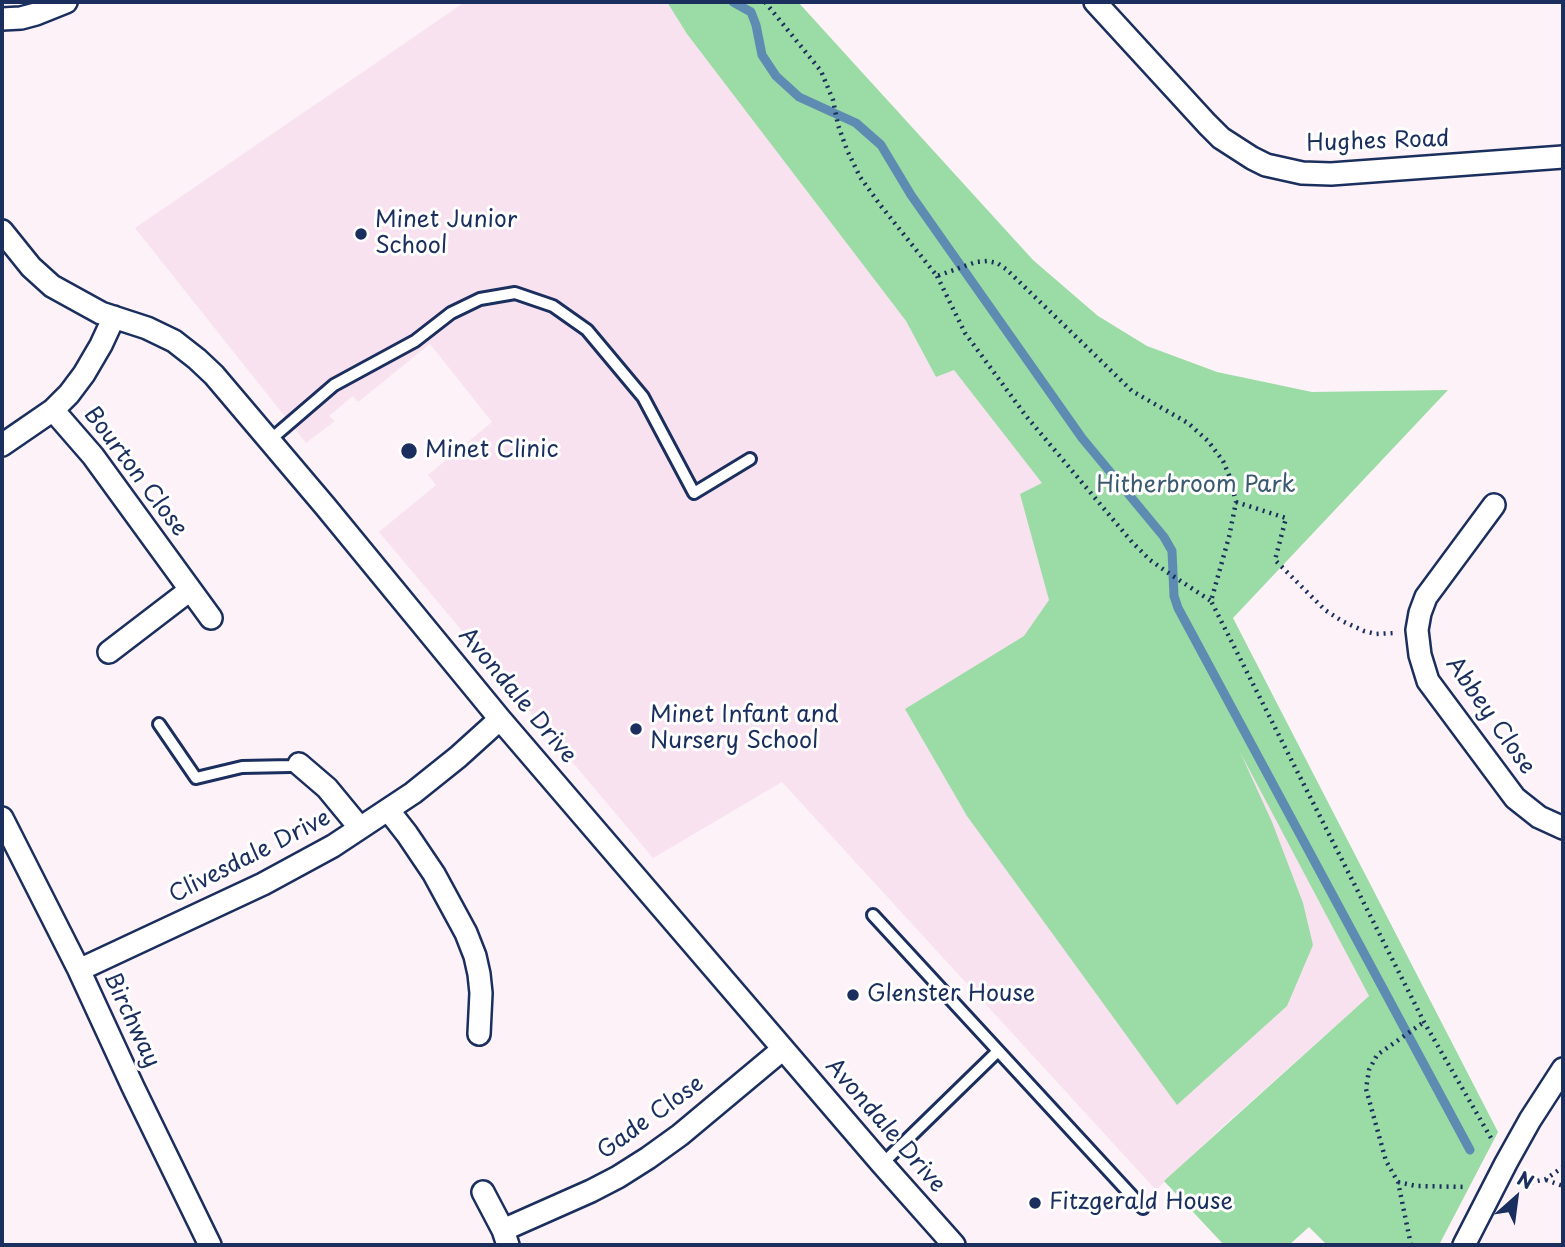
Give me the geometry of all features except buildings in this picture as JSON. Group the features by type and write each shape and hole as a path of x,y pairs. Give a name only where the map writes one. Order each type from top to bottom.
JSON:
{"street":[{"path":"2,19 21,18 66,2"},
{"name":"Hughes Road","path":"1095,2 1221,138 1265,164 1303,173 1331,174 1563,157"},
{"name":"Avondale Drive","path":"2,231 19,255 41,278 101,313 154,331 174,341 214,375 500,719 954,1245"},
{"name":"Bourton Close","path":"114,317 84,374 53,410 93,456 211,618"},
{"path":"2,445 53,410"},
{"name":"Abbey Close","path":"1494,505 1426,597 1417,630 1420,655 1428,681 1515,798 1539,817 1563,828"},
{"path":"109,652 190,590"},
{"name":"Clivesdale Drive","path":"79,971 284,874 333,846 388,811 449,764 500,719"},
{"path":"299,764 327,788 360,828"},
{"path":"388,811 434,874 467,933 479,974 479,1034"},
{"name":"Birchway","path":"2,818 211,1245"},
{"name":"Gade Close","path":"483,1192 505,1238 648,1158 680,1135 783,1049"},
{"path":"1464,1245 1530,1120 1563,1069"}],"lane":[{"path":"270,440 334,385 415,341 451,313 480,299 515,293 553,306 587,330 643,397 694,493 750,459"},
{"path":"159,724 196,778 242,767 299,764"},
{"path":"873,915 1143,1208"},
{"path":"882,1164 998,1051"}],"path":[{"path":"765,2 821,71 847,150 860,177 937,276 965,333 1026,415 1132,542 1150,560 1211,601 1424,1022 1506,1163"},
{"path":"937,276 976,262 997,263 1132,391 1188,423 1208,441 1223,461 1236,502 1211,601"},
{"path":"1236,502 1286,518 1275,560 1325,610 1353,626 1376,634 1417,630"},
{"path":"1411,1245 1398,1182 1386,1161 1366,1089 1369,1070 1377,1055 1424,1022"},
{"path":"1521,1184 1546,1179 1563,1167"},
{"path":"1546,1179 1563,1186"},
{"path":"1398,1182 1416,1186 1476,1187"}],"shaded area":[{"path":"465,2 667,2 687,34 906,321 936,377 954,369 1172,648 1231,732 1369,996 1156,1190 782,782 653,858 379,532 436,485 428,475 492,422 430,344 358,402 353,396 329,416 335,421 306,443 135,228"}],"green space":[{"name":"Hitherbroom Park","path":"667,2 798,2 1033,260 1098,316 1147,346 1217,372 1312,392 1448,390 1233,618 1498,1132 1439,1245 1327,1245 1309,1227 1289,1245 1224,1245 1164,1181 1369,996 1240,752 1272,822 1303,903 1313,945 1287,1006 1177,1105 967,816 905,709 1024,636 1049,600 1020,494 1042,483 954,370 936,377 906,321 687,34"}],"waterway":[{"path":"733,2 751,12 762,55 776,76 799,97 856,123 881,145 911,195 1082,438 1164,537 1172,551 1174,596 1178,608 1470,1150"}],"place":[{"name":"Minet Junior School","path":"361,234"},
{"name":"Minet Clinic","path":"409,451"},
{"name":"Minet Infant and Nursery School","path":"636,729"},
{"name":"Glenster House","path":"853,995"},
{"name":"Fitzgerald House","path":"1035,1203"}]}
